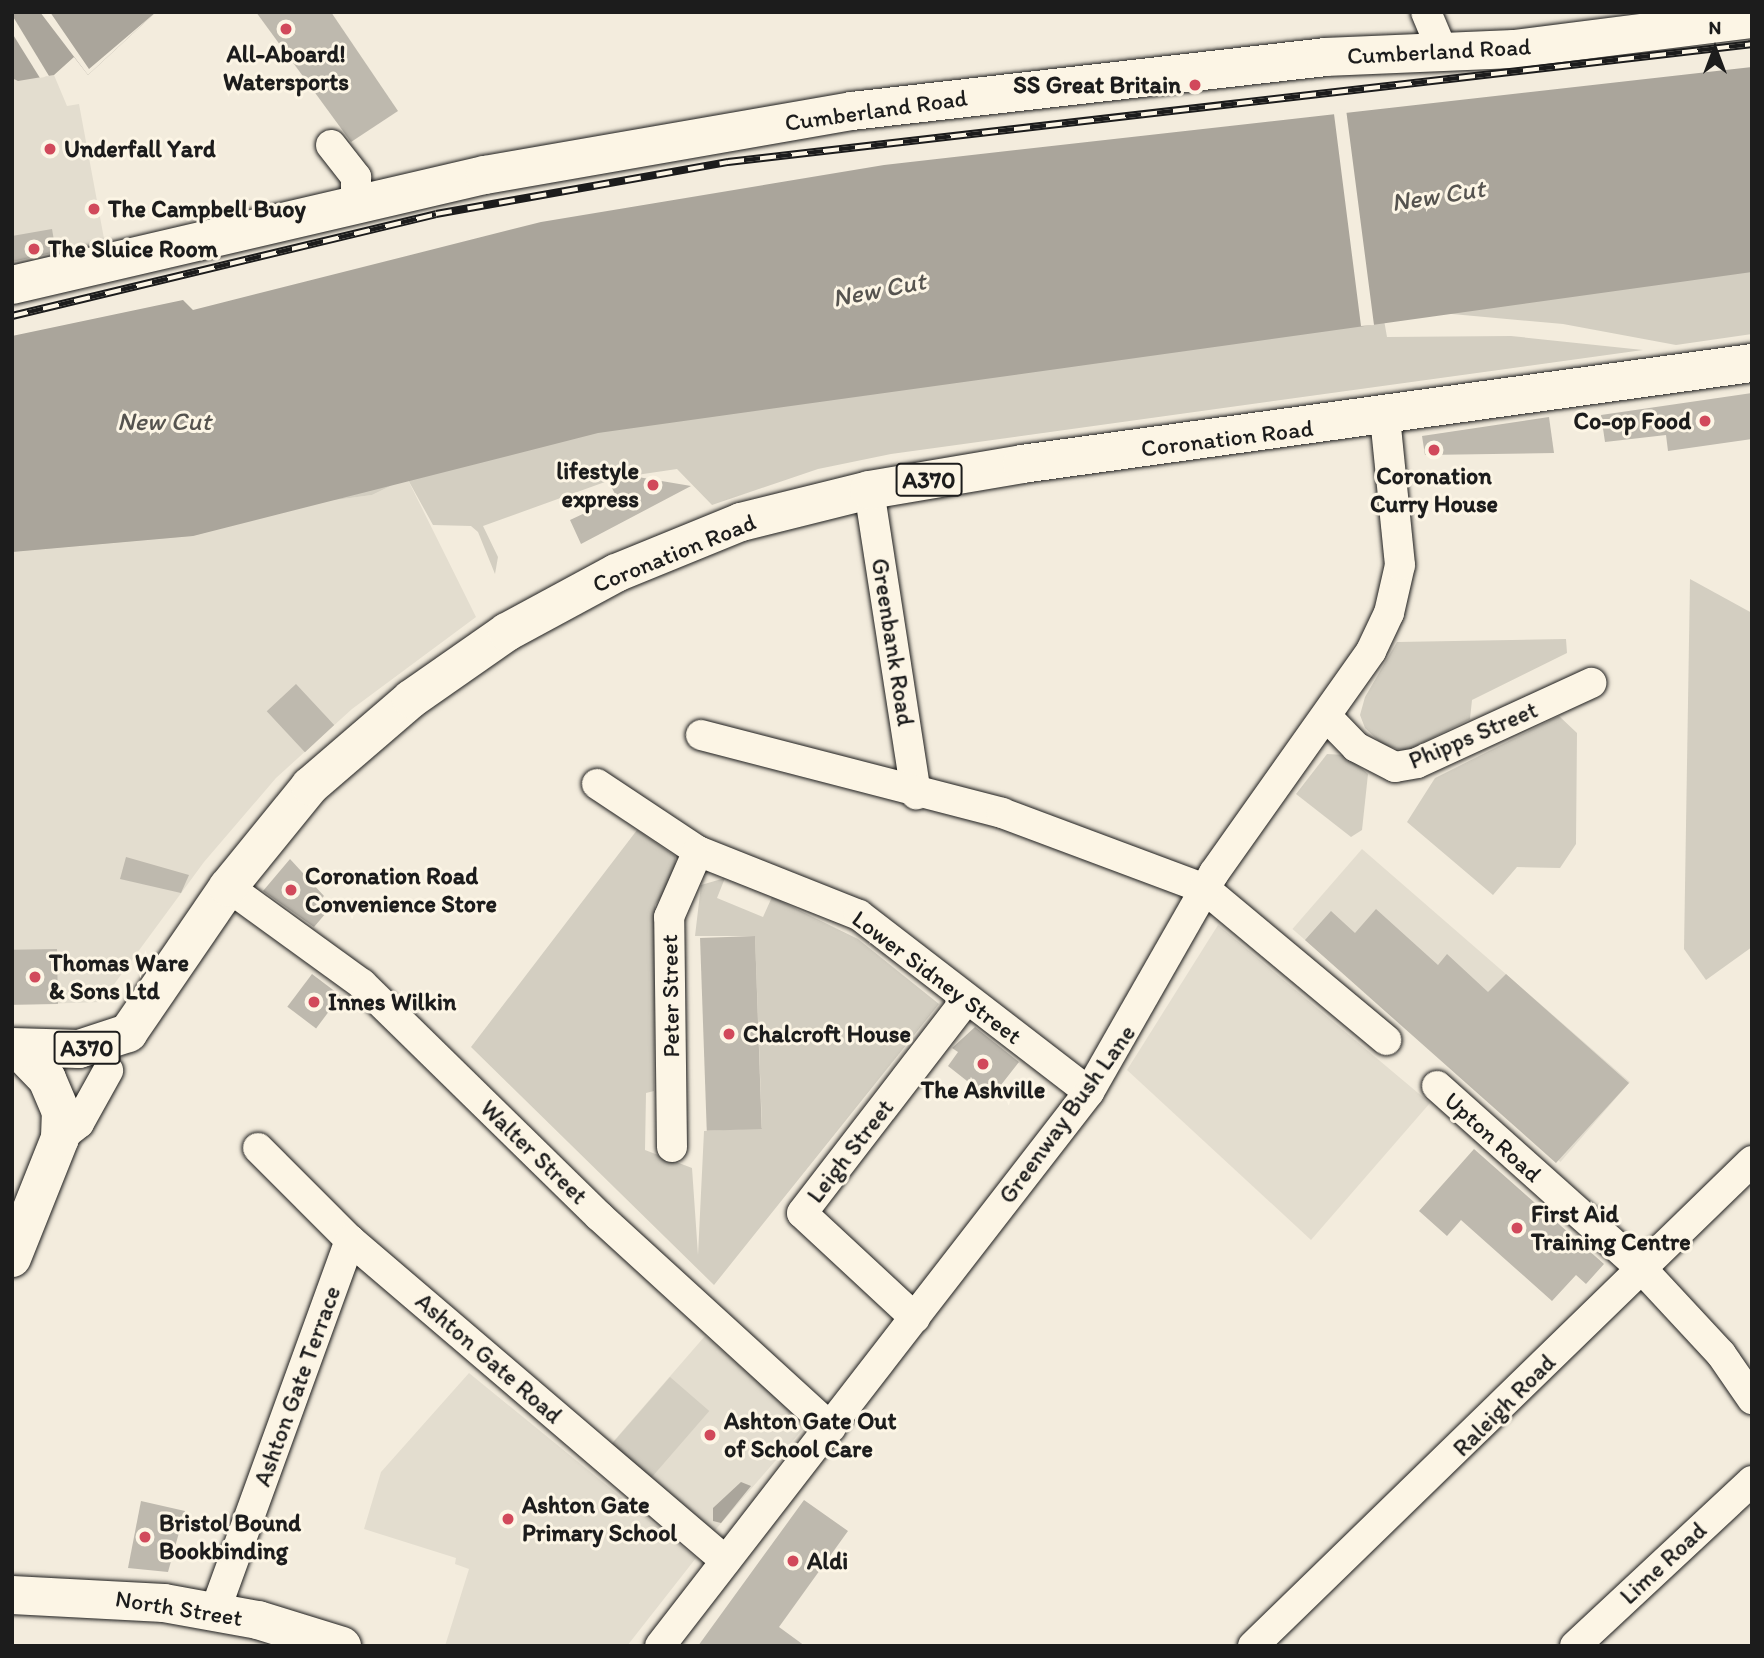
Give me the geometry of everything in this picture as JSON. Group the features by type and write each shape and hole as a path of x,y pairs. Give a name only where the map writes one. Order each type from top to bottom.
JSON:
{"main road":[{"name":"Cumberland Road","path":"12,285 356,203 852,111 1442,50 1514,49 1752,19"},
{"name":"Coronation Road","path":"12,1258 60,1138 61,1112 47,1079 14,1044 140,1013 228,887 310,786 411,699 508,632 616,573 741,522 869,490 1752,363"},
{"name":"North Street","path":"12,1595 115,1597 215,1611 342,1646"}],"street":[{"path":"1426,12 1442,50"},
{"path":"331,145 356,177 356,203"},
{"name":"Greenway Bush Lane","path":"660,1646 1089,1092 1205,889 1326,716 1389,613 1400,565 1385,417"},
{"name":"Greenbank Road","path":"869,490 916,794"},
{"name":"Phipps Street","path":"1326,716 1356,747 1395,766 1417,763 1591,683"},
{"path":"701,735 916,794 1002,813 1205,889 1386,1040"},
{"name":"Lower Sidney Street","path":"597,784 698,850 850,909 1089,1092"},
{"name":"Peter Street","path":"671,1147 669,917 698,850"},
{"name":"Walter Street","path":"228,887 362,984 599,1216 831,1428"},
{"name":"Leigh Street","path":"915,1318 802,1213 966,1000"},
{"name":"Coronation Road","path":"60,1138 79,1123 108,1071"},
{"name":"Upton Road","path":"1437,1086 1642,1269 1721,1354 1752,1399"},
{"name":"Ashton Gate Road","path":"258,1148 350,1240 726,1561"},
{"name":"Raleigh Road","path":"1252,1646 1752,1161"},
{"name":"Ashton Gate Terrace","path":"215,1611 350,1240"},
{"name":"Lime Road","path":"1575,1646 1752,1481"}],"shaded area":[{"name":"Underfall Yard","path":"54,75 67,106 79,104 105,244 12,269 12,78"},
{"path":"1752,212 1752,334 1676,345 1563,324 1441,313 1384,320 1387,337 1511,336 1643,350 891,454 818,469 712,505 677,469 616,478 483,526 498,557 495,574 478,532 471,526 433,525 407,478 372,495 313,503 193,536 12,552 12,522"},
{"path":"407,478 476,617 352,709 276,778 204,862 101,1002 12,1005 12,552 193,536 313,503 372,495"},
{"path":"1690,579 1752,613 1752,947 1706,980 1684,949"},
{"path":"1566,639 1567,653 1472,700 1470,719 1406,751 1383,745 1365,728 1360,715 1365,697 1397,642"},
{"path":"1559,716 1577,733 1576,844 1560,868 1517,867 1493,895 1407,822 1435,778"},
{"path":"1327,754 1346,755 1368,774 1362,830 1351,837 1296,794"},
{"path":"637,830 675,856 677,877 655,905 654,1091 646,1093 645,1150 692,1168 698,1255 704,1131 762,1128 755,936 695,936 701,885 725,878 717,898 763,917 772,897 858,939 939,1004 714,1285 471,1047"},
{"path":"1362,849 1630,1082 1560,1162 1292,929"},
{"path":"1218,925 1430,1103 1311,1240 1127,1070"},
{"name":"Ashton Gate Out of School Care","path":"705,1336 807,1425 713,1532 611,1444"},
{"name":"Ashton Gate Primary School","path":"469,1373 696,1558 627,1646 445,1646 469,1569 455,1564 456,1558 364,1529 381,1472"},
{"path":"670,1377 709,1411 651,1478 612,1444"}],"water":[{"path":"12,12 156,12 88,75 74,57 54,75 18,81 12,78"},
{"name":"New Cut","path":"1752,67 1752,272 598,433 193,536 12,552 12,336 183,300 193,310 541,222 884,165"},
{"path":"741,1482 751,1486 721,1523 713,1521 713,1508"}],"pier":[{"path":"40,12 50,12 89,69 156,12 88,75"},
{"path":"12,15 49,76 40,78 12,33"},
{"path":"1346,109 1374,325 1361,326 1334,114 1296,114"}],"building":[{"path":"256,12 331,12 398,111 351,142"},
{"name":"The Sluice Room","path":"52,229 56,252 12,262 12,236"},
{"name":"Co-op Food","path":"1752,393 1752,439 1668,451 1666,435 1605,442 1601,415"},
{"path":"1549,417 1554,453 1425,455 1422,436"},
{"path":"632,476 691,486 581,544 570,520 617,498 611,486"},
{"path":"296,684 334,725 305,752 267,711"},
{"name":"Thomas Ware & Sons Ltd","path":"126,857 189,875 181,893 120,879"},
{"name":"Coronation Road Convenience Store","path":"290,859 324,896 316,904 326,913 314,927 263,891"},
{"path":"1376,909 1438,965 1447,954 1488,992 1506,974 1629,1083 1556,1163 1305,940 1331,911 1355,933"},
{"name":"Chalcroft House","path":"755,936 762,1129 707,1131 700,938"},
{"name":"Thomas Ware & Sons Ltd","path":"57,949 58,1004 13,1005 12,950"},
{"name":"Innes Wilkin","path":"312,974 341,996 316,1028 287,1007"},
{"name":"The Ashville","path":"975,1027 1019,1062 990,1099 948,1066 958,1052 952,1048"},
{"name":"First Aid Training Centre","path":"1474,1149 1604,1264 1586,1284 1576,1275 1552,1301 1461,1220 1447,1236 1419,1211"},
{"name":"Aldi","path":"804,1500 848,1531 779,1627 805,1646 698,1646"},
{"path":"141,1501 185,1511 168,1572 128,1568"}],"railway":[{"path":"12,316 436,214 728,162 1752,44"}],"place":[{"name":"All-Aboard! Watersports","path":"286,29"},
{"name":"SS Great Britain","path":"1195,85"},
{"name":"Underfall Yard","path":"50,149"},
{"name":"The Campbell Buoy","path":"94,209"},
{"name":"The Sluice Room","path":"34,249"},
{"name":"Co-op Food","path":"1705,421"},
{"name":"Coronation Curry House","path":"1434,450"},
{"name":"lifestyle express","path":"653,485"},
{"name":"Coronation Road Convenience Store","path":"291,890"},
{"name":"Thomas Ware & Sons Ltd","path":"35,977"},
{"name":"Innes Wilkin","path":"314,1002"},
{"name":"Chalcroft House","path":"729,1034"},
{"name":"The Ashville","path":"983,1064"},
{"name":"First Aid Training Centre","path":"1517,1228"},
{"name":"Ashton Gate Out of School Care","path":"710,1435"},
{"name":"Ashton Gate Primary School","path":"508,1519"},
{"name":"Bristol Bound Bookbinding","path":"145,1537"},
{"name":"Aldi","path":"793,1561"}]}
